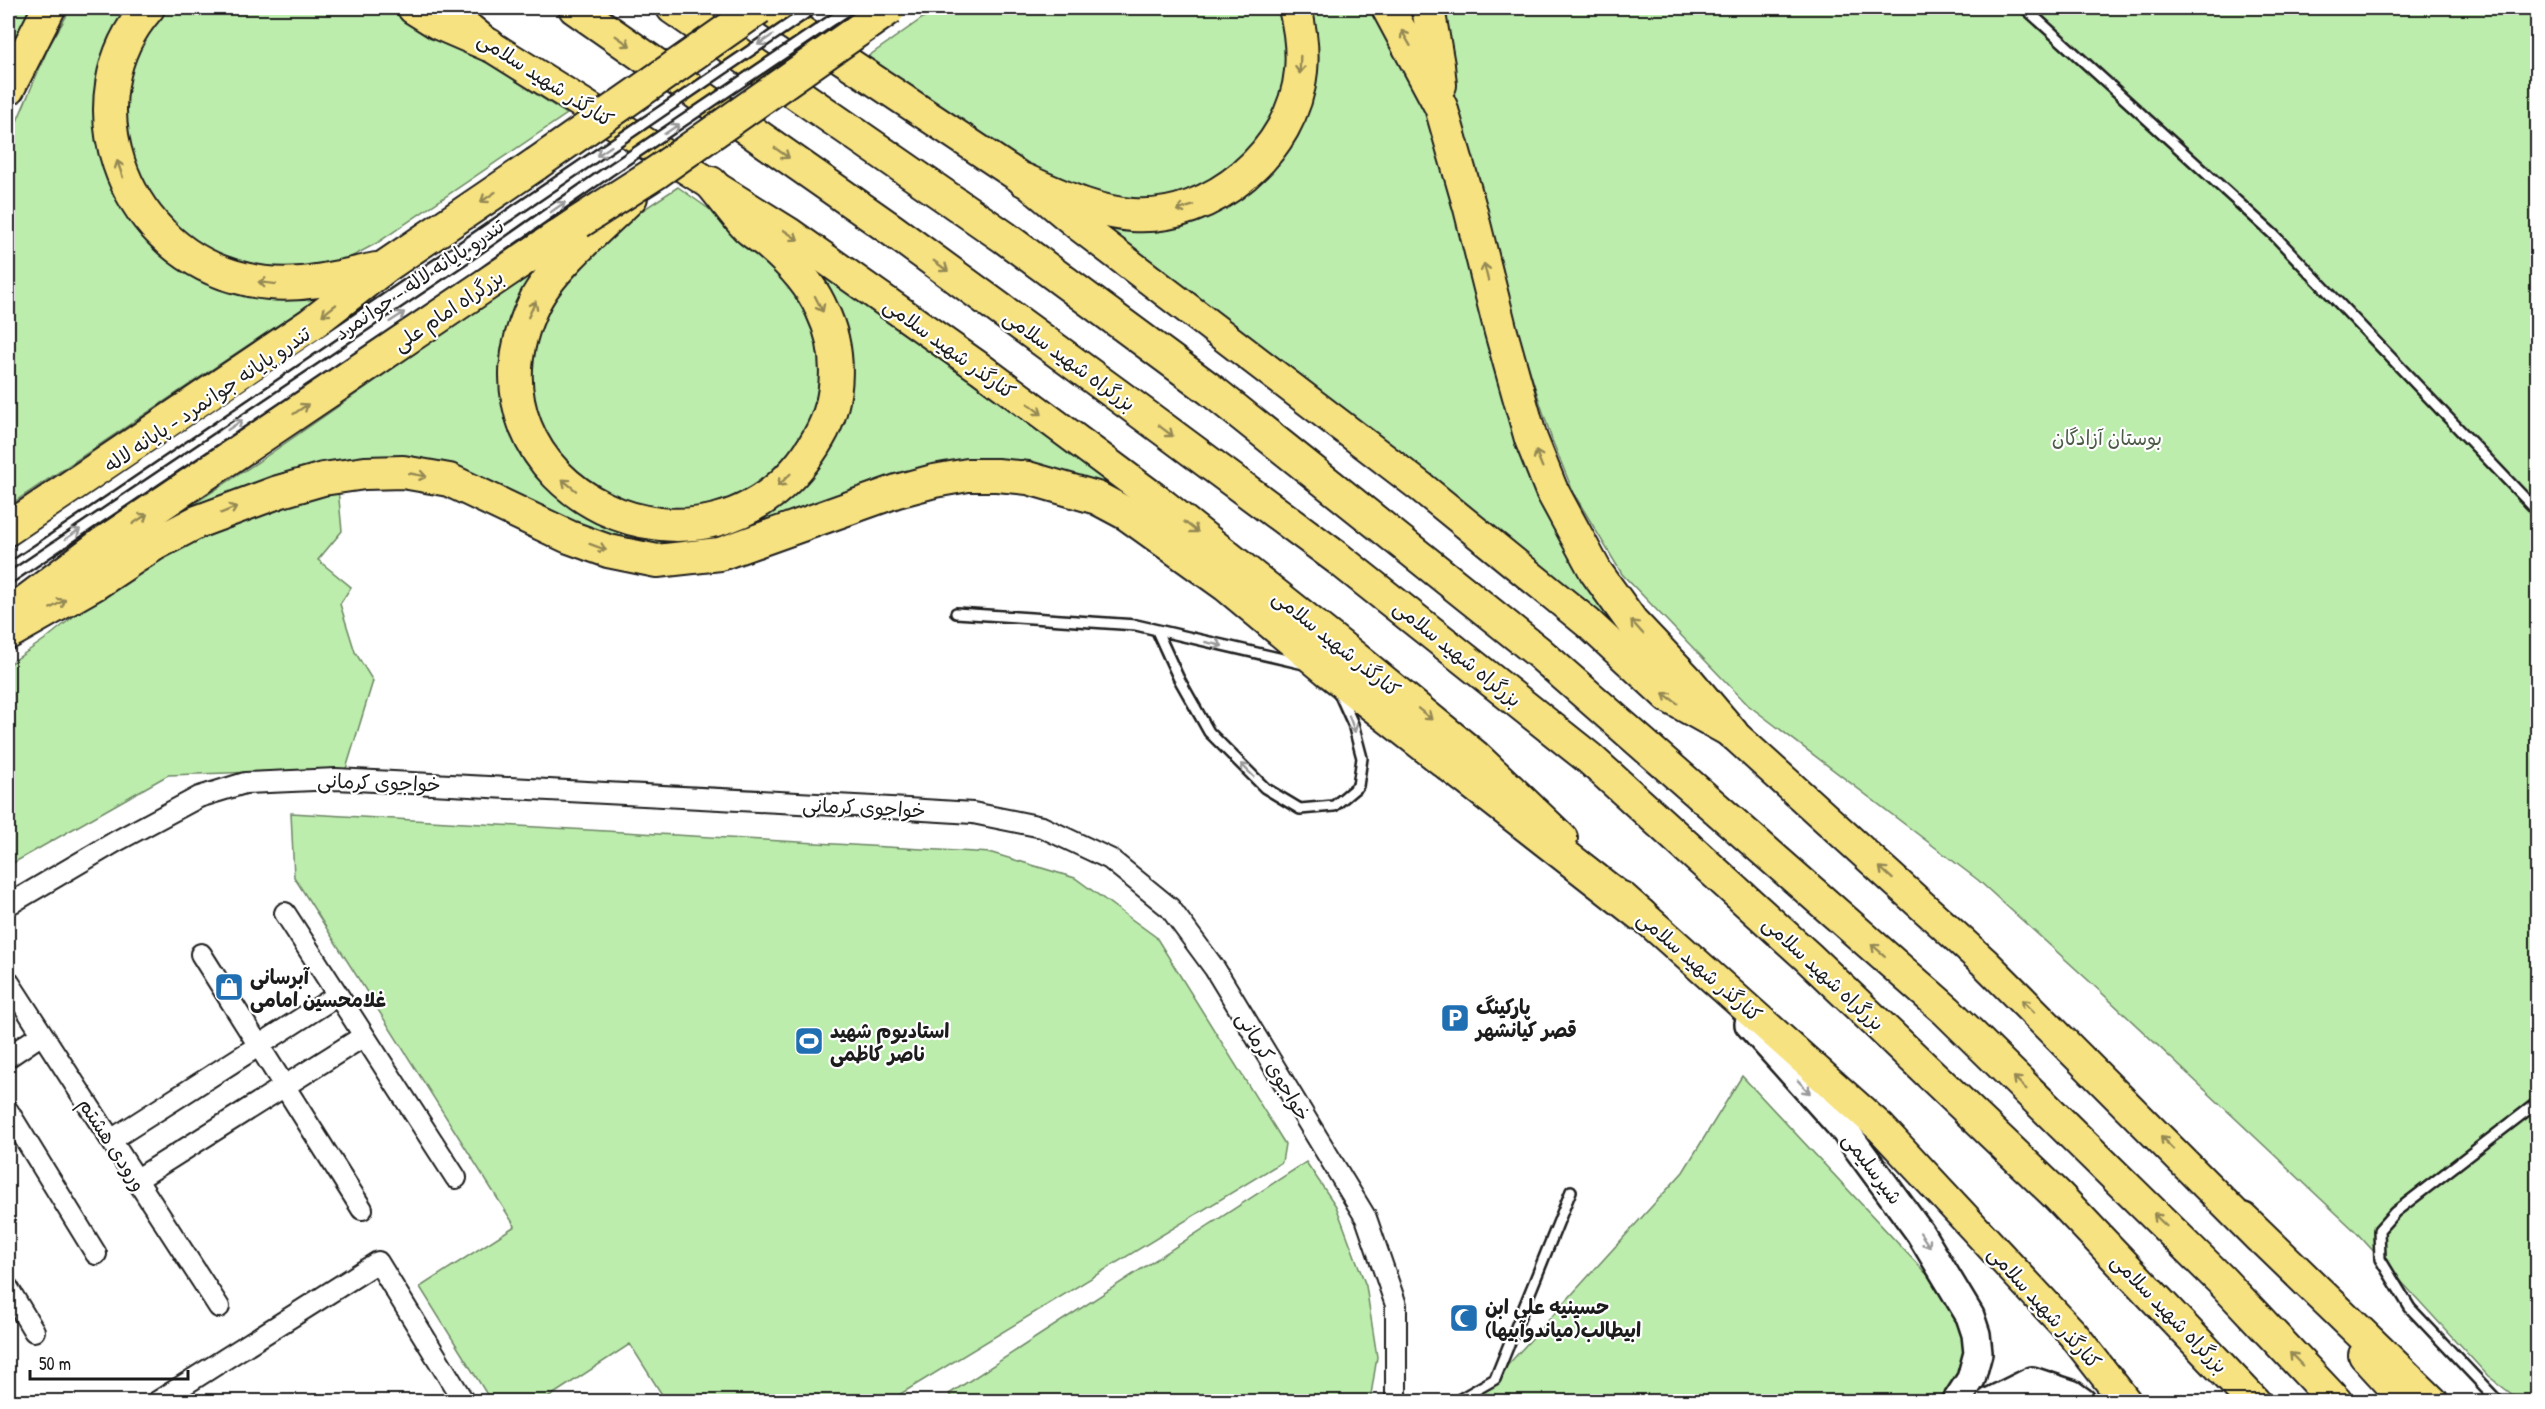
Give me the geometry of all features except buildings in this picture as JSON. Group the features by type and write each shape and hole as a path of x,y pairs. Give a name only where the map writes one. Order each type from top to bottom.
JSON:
{"highway":[{"path":"8,89 49,8"},
{"path":"148,8 128,36 120,54 114,76 110,116 117,160 125,183 152,224 189,255 231,275 254,281 290,285 386,267"},
{"path":"414,8 438,23 489,45"},
{"name":"بزرگراه شهید سلامی","path":"575,8 892,230 1169,433 1340,560 1589,758 1808,957 2058,1196 2254,1401"},
{"path":"673,8 994,230 1211,390 1537,651 1947,1011 2221,1280 2336,1401"},
{"path":"8,529 311,324 386,267 759,8"},
{"name":"بزرگراه امام علی","path":"8,615 102,544 579,222 657,172 890,8"},
{"path":"1023,180 1089,207 1134,215 1180,210 1204,202 1227,188 1263,157 1291,112 1301,72 1300,32 1295,8"},
{"path":"1388,8 1441,107"},
{"path":"1428,8 1438,65 1441,107 1531,439 1551,489 1596,572 1632,622 1688,681 1732,733"},
{"path":"657,172 566,262 537,298 525,323 516,368 516,394 523,417 533,442 547,463 561,478 593,503 631,520 669,525 716,521 740,512 765,498 786,479 814,445 826,425 833,400 836,376 833,341 823,311 813,293 785,258 748,228 711,183"},
{"path":"8,633 96,583 155,544 197,522 278,492 365,473 403,472 449,480 569,537 608,551 657,561 720,555 897,491 968,475 1028,478 1097,498 1127,514 1226,585 1329,671 1641,915"},
{"path":"2243,1219 2432,1401"}],"main road":[{"name":"کنارگذر شهید سلامی","path":"444,8 489,45 789,233 980,368 1182,519 1476,756 1641,915 1698,963 1881,1128 2073,1334 2126,1401"},
{"path":"766,8 1023,180 1077,224 1421,487 1588,623 1669,698 1732,733 1984,962 2243,1219 2407,1401"},
{"name":"شیرسلیمی","path":"1698,963 1792,1075 1845,1131 1944,1269 1970,1316 1976,1334 1978,1353 1975,1369 1956,1401"},
{"path":"1990,1401 2032,1381 2071,1394 2082,1401"}],"street":[{"name":"خواجوی کرمانی","path":"8,905 115,842 199,797 245,783 336,779 874,807 973,813 1042,827 1110,859 1170,908 1215,969 1366,1218 1396,1305 1396,1401"},
{"path":"285,913 456,1178"},
{"path":"201,954 362,1209"},
{"name":"ورودی هشتم","path":"8,981 219,1307"},
{"path":"111,1140 338,995"},
{"path":"8,1057 42,1034"},
{"path":"136,1180 364,1036"},
{"path":"8,1111 96,1254"},
{"path":"157,1401 378,1262 464,1401"},
{"path":"8,1288 34,1330"}],"lane":[{"name":"تندرو پایانه جوانمرد - پایانه لاله","path":"8,556 813,8"},
{"name":"تندرو پایانه لاله - جوانمرد","path":"8,579 472,267 606,173 850,8"},
{"path":"2025,8 2274,235 2538,512"},
{"path":"956,613 1136,625 1329,671 1353,724 1362,758 1358,786 1334,806 1300,809 1265,789 1209,732 1178,677 1157,631"},
{"path":"2499,1401 2410,1308 2380,1258 2379,1230 2395,1212 2538,1102"},
{"path":"1455,1401 1495,1379 1571,1191"}],"green space":[{"path":"8,8 34,8 8,55"},
{"path":"71,8 138,8 101,105 169,255 332,289 8,506 8,152 15,126 49,46"},
{"path":"160,8 403,8 567,114 377,243 338,264 308,273 213,261 146,206 118,103 143,30"},
{"path":"937,8 1289,8 1292,82 1253,158 1166,206 1068,191 863,60"},
{"path":"1306,8 1375,8 1428,115 1512,415 1664,678 1082,213 1114,221 1263,170"},
{"name":"بوستان آزادگان","path":"1433,8 2537,8 2537,1401 2521,1401 2488,1376 2355,1231 2088,980 1978,880 1748,705 1622,574 1574,494 1552,440 1515,325 1464,142"},
{"path":"678,187 768,251 788,272 826,349 820,420 741,503 640,515 554,461 524,379 548,297 635,215"},
{"path":"753,223 1042,429 1122,494 1024,465 717,543 659,547 585,528 428,462 114,556 258,462 548,261 556,260 515,418 617,523 771,502 844,356"},
{"path":"338,489 342,531 318,560 351,587 340,604 355,652 373,681 346,769 168,775 8,866 8,665 48,637 104,592 208,530"},
{"name":"استادیوم شهید ناصر کاظمی","path":"291,813 992,853 1075,878 1156,937 1285,1144 1282,1162 889,1401 666,1401 630,1344 543,1401 491,1401 420,1287 515,1226 294,877"},
{"path":"1742,1076 1934,1282 1968,1337 1965,1369 1945,1401 1460,1402 1495,1379 1683,1172"},
{"path":"1306,1162 1336,1206 1366,1286 1377,1357 1370,1401 954,1401 949,1394"}],"place":[{"name":"آبرسانی غلامحسین امامی","path":"229,987"},
{"name":"پارکینگ قصر کیانشهر","path":"1455,1018"},
{"name":"استادیوم شهید ناصر کاظمی","path":"809,1041"},
{"name":"حسینیه علی ابن ابیطالب(میاندوآبیها)","path":"1464,1318"}]}
